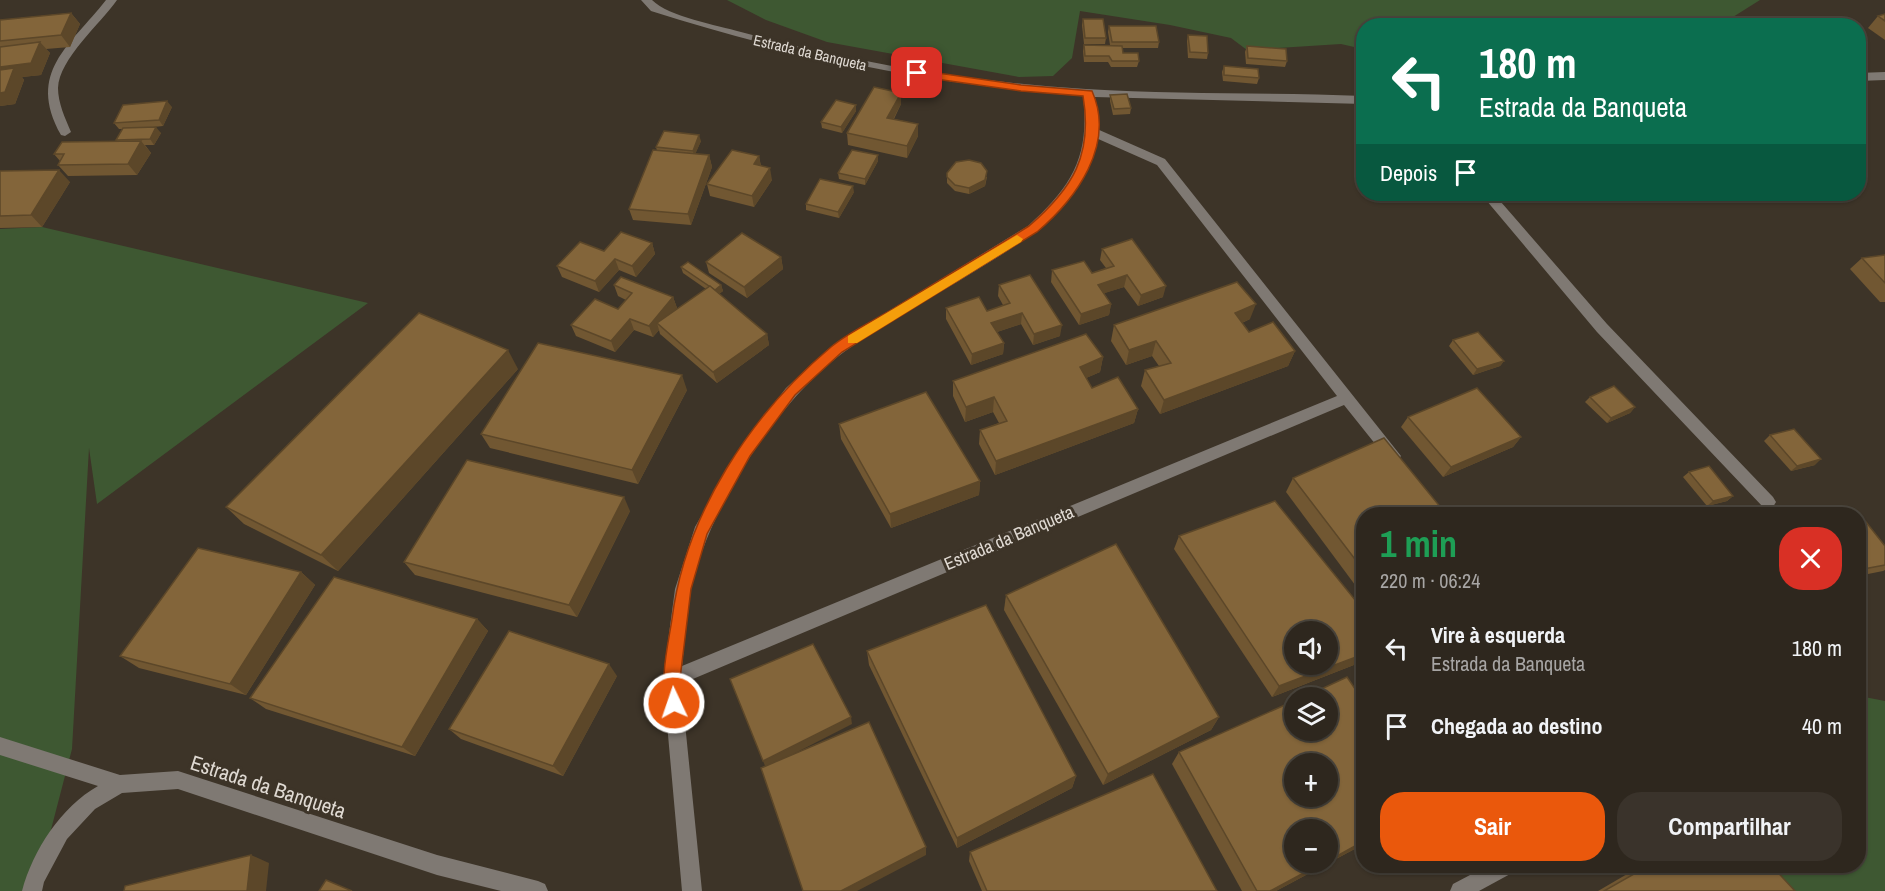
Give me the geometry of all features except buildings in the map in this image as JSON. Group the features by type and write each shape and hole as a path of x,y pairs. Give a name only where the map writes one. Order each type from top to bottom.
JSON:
{"street":[{"path":"65,132 54,101 53,82 59,67 112,0"},
{"name":"Estrada da Banqueta","path":"646,0 655,9 784,48 876,67 1021,88 1088,93 1356,100"},
{"path":"1866,77 1885,76"},
{"path":"692,891 672,679 683,589 700,532 745,452 791,392 838,349 1033,229 1059,206 1086,167 1093,123 1088,93"},
{"path":"1092,132 1161,162 1405,470"},
{"path":"1493,201 1602,328 1768,502"},
{"name":"Estrada da Banqueta","path":"672,679 1346,398"},
{"path":"0,746 120,784"},
{"name":"Estrada da Banqueta","path":"32,891 35,879 60,832 88,802 120,784 178,780 437,866 538,891"},
{"path":"1460,891 1492,873"}],"green space":[{"path":"727,0 1760,0 1731,18 1356,18 1356,47 1341,44 1247,50 1231,38 1170,25 1080,11 1072,58 1053,76 1019,77 827,42 766,20"},
{"path":"42,227 368,303 97,504 89,448 72,749 35,891 0,891 0,229"},
{"path":"1866,697 1885,701 1885,891 1745,891 1731,873 1866,873"}],"slow traffic":[{"path":"853,340 1017,239"}],"route":[{"path":"674,703 672,679 683,589 700,532 745,452 791,392 838,349 1033,229 1059,206 1086,167 1093,123 1088,93 1021,88 917,73"}]}
